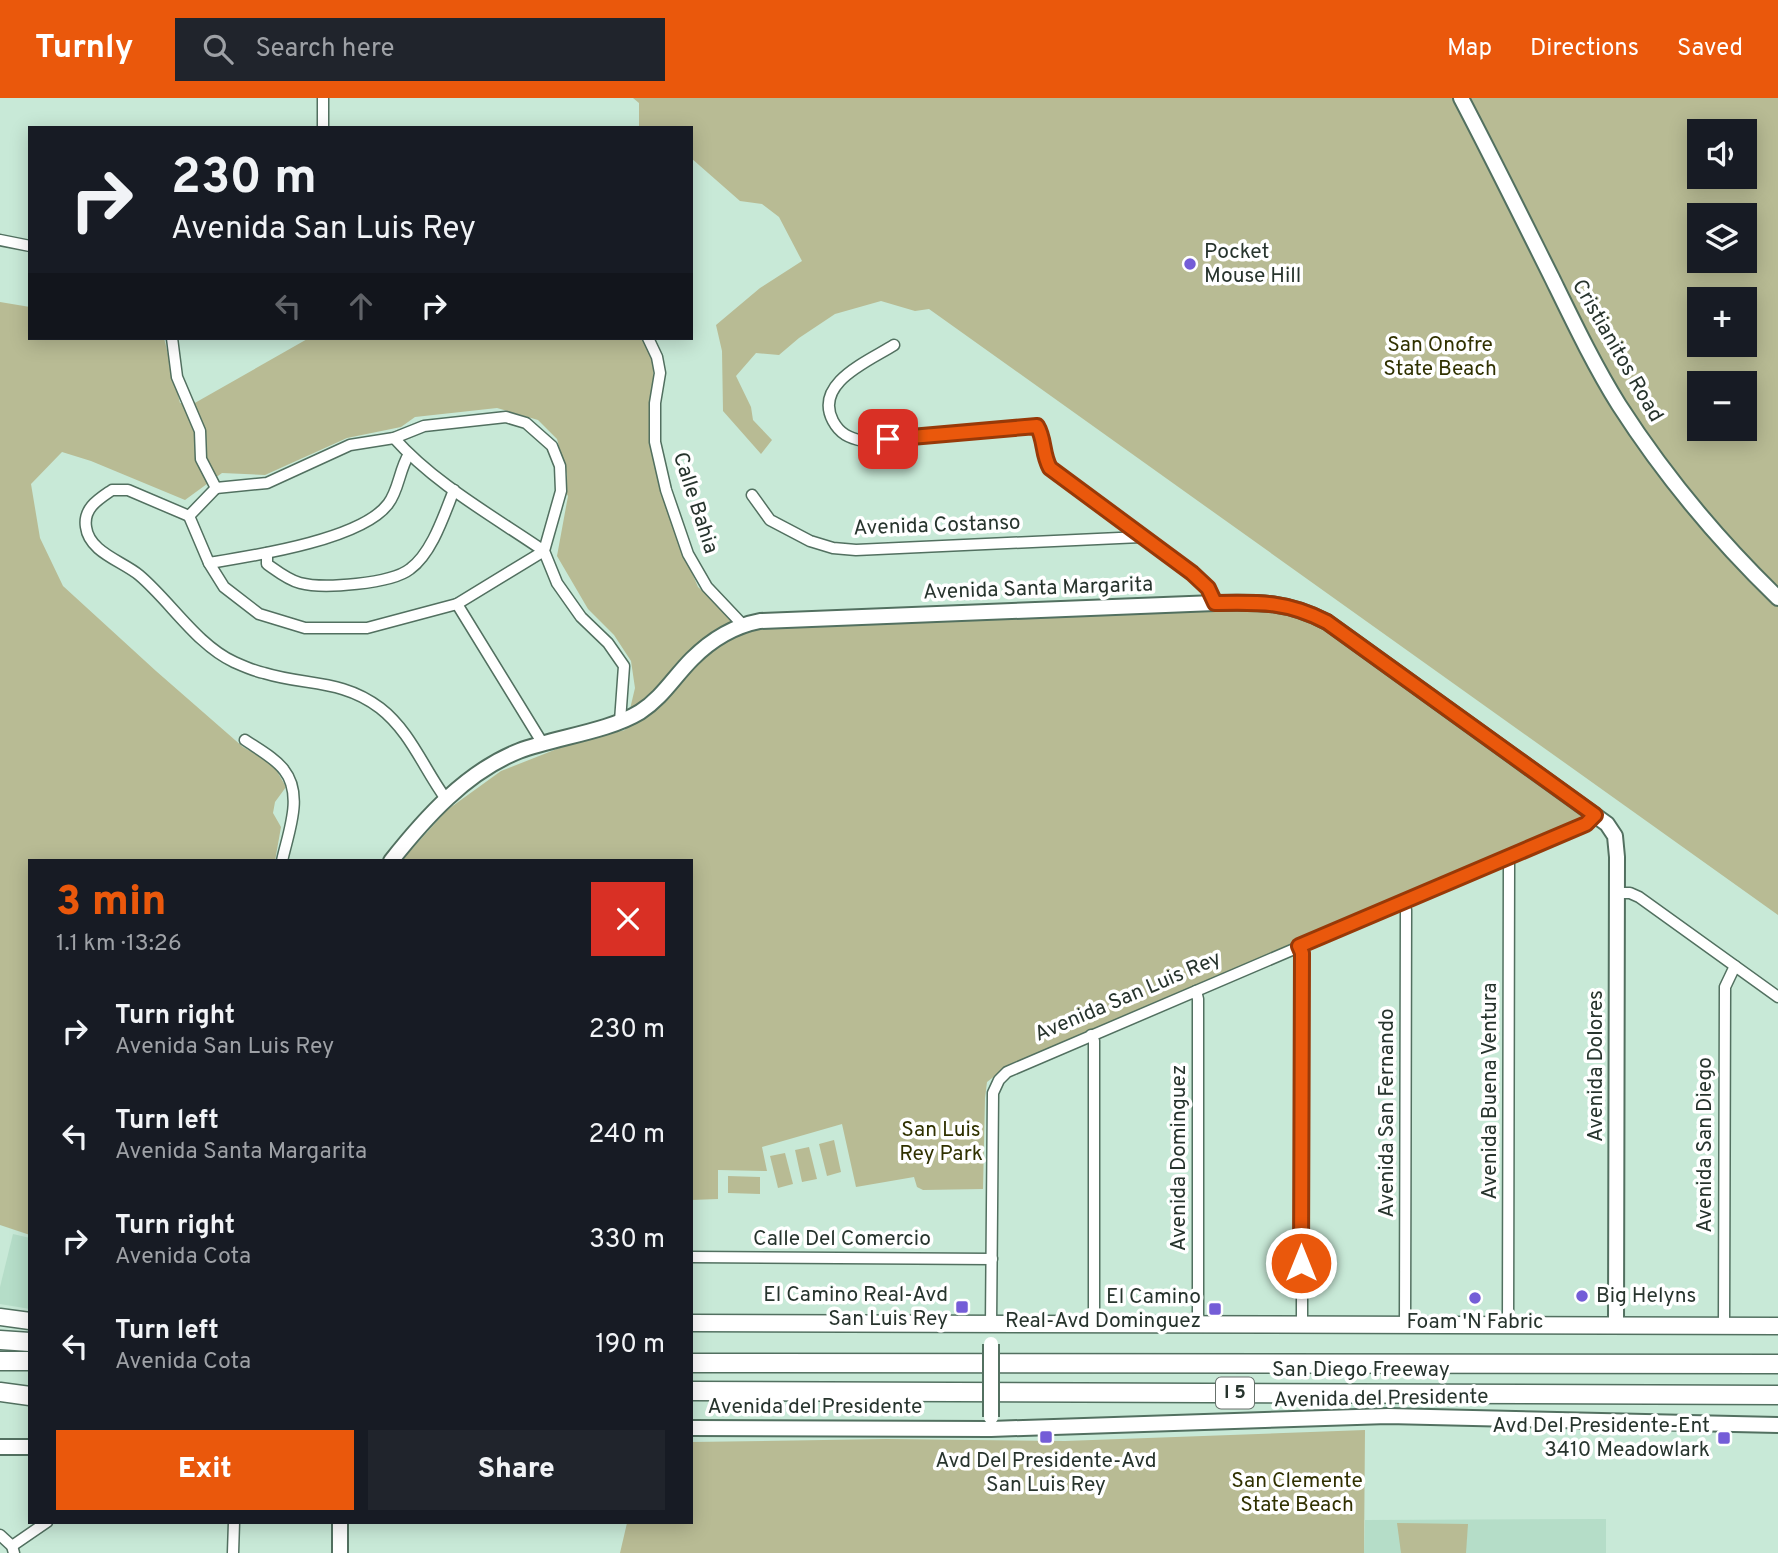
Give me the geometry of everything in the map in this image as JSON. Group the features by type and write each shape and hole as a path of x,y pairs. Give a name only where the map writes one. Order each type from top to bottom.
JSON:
{"highway":[{"path":"0,1340 28,1342"},
{"path":"0,1361 28,1361"},
{"name":"San Diego Freeway","path":"693,1363 1778,1364"},
{"path":"0,1387 28,1387"},
{"name":"San Diego Freeway","path":"693,1391 1778,1395"},
{"path":"0,1392 28,1396"}],"main road":[{"path":"0,1317 28,1321"},
{"path":"693,1324 1778,1326"}],"street":[{"path":"323,98 323,126"},
{"name":"Cristianitos Road","path":"1461,98 1577,330 1620,406 1692,505 1778,598"},
{"path":"0,240 28,246"},
{"path":"172,340 177,377 200,430 201,459 216,488"},
{"name":"Calle Bahia","path":"649,340 657,357 660,373 655,403 655,442 666,490 688,554 706,587 742,624"},
{"path":"894,345 839,380 831,392 831,418 848,438 863,441 1037,426 1042,434 1044,458 1050,468 1192,573 1208,588 1215,603"},
{"path":"189,516 216,488 267,482 350,445 394,438 424,426 506,417 534,427 552,446 560,466 561,491 544,551 457,604 367,628 305,628 259,614 224,587 209,563 189,516 128,491 112,490 93,504 86,515 85,525 93,544 137,573 203,639 230,660 264,674 327,683 356,694 382,709 411,742 446,799"},
{"path":"394,438 409,454 454,490 544,551 563,592 581,617 608,643 624,666 620,720"},
{"path":"209,563 267,553 341,534 365,522 387,505 409,454"},
{"path":"267,553 267,564 300,583 362,584 391,578 410,569 434,540 454,490"},
{"name":"Avenida Costanso","path":"752,495 770,520 810,541 833,548 856,550 1141,537"},
{"name":"Avenida Santa Margarita","path":"393,859 446,799 486,768 517,752 639,713 659,698 692,659 715,639 742,624 760,621 1215,603 1266,602 1284,605 1305,611 1327,622 1595,815"},
{"path":"457,604 543,744"},
{"path":"245,740 285,771 294,790 293,811 282,859"},
{"name":"Avenida San Luis Rey","path":"991,1423 993,1093 999,1080 1007,1072 1091,1035 1586,824 1595,815"},
{"name":"Avenida Dolores","path":"1595,815 1615,836 1616,1326"},
{"name":"Avenida Buena Ventura","path":"1506,857 1509,866 1508,1326"},
{"path":"1617,893 1630,893 1639,897 1778,996"},
{"name":"Avenida San Fernando","path":"1404,901 1405,1326"},
{"path":"1299,946 1302,953 1302,1325"},
{"name":"Avenida San Diego","path":"1724,1326 1725,987 1735,966"},
{"name":"Avenida Dominguez","path":"1196,991 1198,1325"},
{"path":"1091,1035 1094,1041 1094,1324"},
{"name":"Calle Del Comercio","path":"693,1257 992,1259"},
{"name":"Avenida del Presidente","path":"693,1428 1388,1416 1778,1425"},
{"path":"0,1447 28,1447"},
{"path":"0,1535 13,1550 45,1524"},
{"path":"233,1553 234,1524"},
{"path":"340,1524 340,1553"}],"shaded area":[{"path":"13,1234 28,1238 28,1309 0,1304 0,1287"},
{"path":"1606,1519 1606,1553 1364,1553 1365,1520"}],"green space":[{"name":"San Onofre State Beach","path":"633,98 1778,98 1778,915 929,309 915,311 881,301 835,314 779,355 756,353 736,376 751,407 753,420 772,440 761,454 723,411 722,351 716,325 760,288 802,261 779,217 762,204 740,201 693,160 693,126 639,126 639,103"},
{"name":"San Luis Rey Park","path":"0,302 28,307 28,340 164,340 180,403 193,404 305,340 644,340 651,352 654,377 649,436 674,530 698,587 746,630 1096,613 1277,609 1316,623 1588,818 1005,1068 987,1082 983,1189 923,1190 917,1187 914,1177 856,1187 842,1124 762,1147 767,1171 718,1170 718,1199 693,1200 693,859 403,859 447,810 501,771 572,743 625,730 635,688 631,661 614,635 588,609 557,556 568,496 565,491 567,475 557,439 538,420 497,408 415,417 401,427 347,438 265,475 222,473 185,500 91,461 62,452 31,484 40,538 63,586 243,747 273,764 286,787 275,802 273,813 281,827 275,859 28,859 28,1234 0,1225"},
{"path":"834,1140 841,1172 827,1176 819,1144"},
{"path":"809,1147 817,1179 802,1182 795,1150"},
{"path":"785,1153 793,1184 778,1188 770,1156"},
{"path":"728,1176 760,1177 760,1194 728,1193"},
{"name":"San Clemente State Beach","path":"1365,1430 1364,1553 620,1553 627,1524 693,1524 693,1442 886,1439 1065,1441"},
{"path":"1397,1523 1468,1524 1466,1553 1401,1553"}],"place":[{"name":"Pocket Mouse Hill","path":"1190,264"},
{"name":"Big Helyns","path":"1582,1296"},
{"name":"Foam 'N Fabric","path":"1475,1298"},
{"name":"El Camino Real-Avd San Luis Rey","path":"962,1307"},
{"name":"El Camino Real-Avd Dominguez","path":"1215,1309"},
{"name":"Avd Del Presidente-Avd San Luis Rey","path":"1046,1437"},
{"name":"Avd Del Presidente-Ent 3410 Meadowlark","path":"1724,1438"}],"route":[{"path":"888,439 1037,426 1042,434 1044,458 1050,468 1192,573 1208,588 1215,603 1266,602 1284,605 1305,611 1327,622 1595,815 1586,824 1299,946 1302,953 1301,1263"}]}
